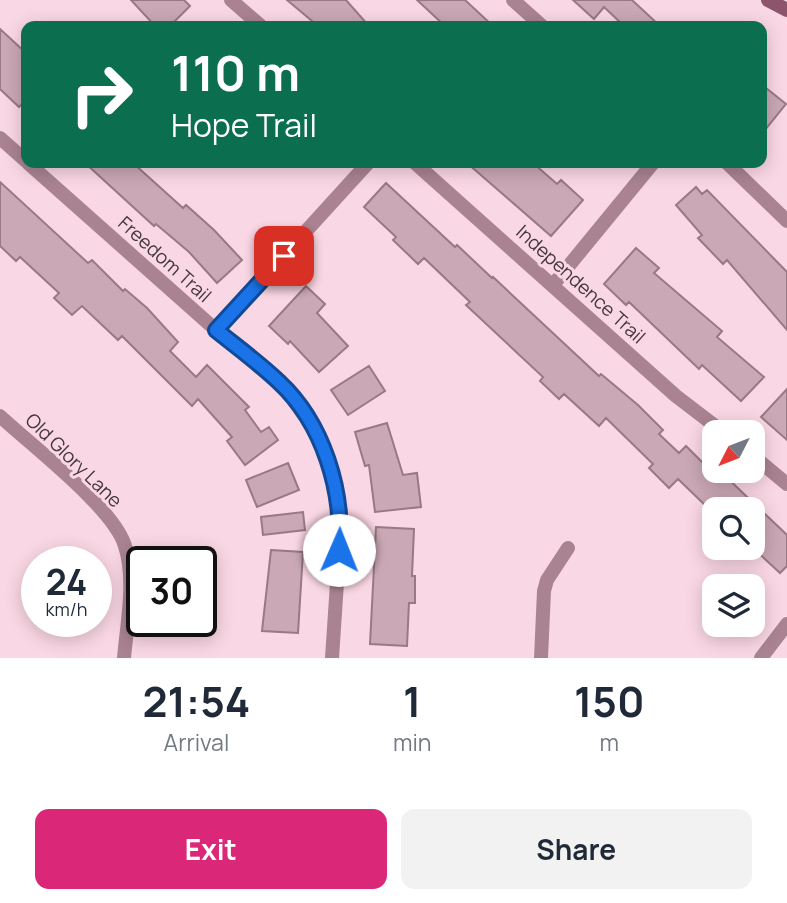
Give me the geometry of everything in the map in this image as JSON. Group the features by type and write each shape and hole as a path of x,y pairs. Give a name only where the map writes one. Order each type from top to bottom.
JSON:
{"street":[{"path":"231,0 255,21"},
{"path":"513,0 536,21"},
{"path":"768,0 787,10"},
{"name":"Freedom Trail","path":"0,138 21,157"},
{"name":"Freedom Trail","path":"34,168 216,330 281,383 321,439 335,481 341,523 332,658"},
{"path":"216,330 364,168"},
{"name":"Independence Trail","path":"421,168 676,396 707,420"},
{"path":"553,285 649,168"},
{"path":"732,168 787,221"},
{"name":"Old Glory Lane","path":"0,416 98,506 121,535 130,570 124,658"},
{"path":"765,466 787,484"},
{"path":"541,658 544,591 547,580 568,548"},
{"path":"761,658 787,624"}],"building":[{"path":"131,0 184,0 190,6 175,21 150,21"},
{"path":"287,0 346,0 365,21 312,21"},
{"path":"417,0 465,0 488,21 440,21"},
{"path":"573,0 632,0 655,21 619,21 604,7 594,19"},
{"path":"0,29 21,48 21,105 19,107 0,89"},
{"path":"767,89 786,104 767,128"},
{"path":"90,168 139,168 183,208 186,205 242,260 217,283 189,252 156,224 154,226"},
{"path":"473,168 539,168 557,184 561,180 583,200 551,236"},
{"path":"0,182 88,263 92,260 123,291 125,289 147,308 178,342 170,351 196,377 207,365 249,407 245,410 261,432 269,427 278,440 245,465 227,441 232,437 198,399 192,406 122,336 118,340 82,306 72,315 54,298 59,293 20,257 16,261 0,246"},
{"path":"386,183 455,247 457,245 493,277 599,376 601,374 638,405 663,430 659,434 679,453 686,446 702,462 702,483 733,483 747,497 702,497 702,502 678,479 669,488 649,468 653,464 606,418 599,426 564,394 559,399 540,381 543,377 466,305 470,302 424,258 418,264 393,240 396,237 364,207"},
{"path":"696,187 702,194 707,190 787,272 787,330 727,260 723,264 698,238 702,235 676,205"},
{"path":"636,248 659,268 654,273 722,331 717,337 764,377 741,401 702,365 699,369 629,302 626,305 604,284"},
{"path":"306,286 325,304 317,313 348,346 319,372 290,341 288,344 269,326"},
{"path":"369,366 385,391 348,415 331,390"},
{"path":"787,389 787,440 761,417"},
{"path":"387,423 403,475 417,473 421,507 375,512 369,465 365,466 355,432"},
{"path":"288,463 299,490 257,507 246,480"},
{"path":"303,512 305,530 263,535 261,517"},
{"path":"765,514 787,535 787,566 780,573 765,559"},
{"path":"376,527 414,529 412,576 415,576 415,603 409,603 407,646 370,644"},
{"path":"271,550 303,552 298,633 262,631"}],"route":[{"path":"284,256 216,330 281,383 321,439 335,481 341,523 339,550"}]}
